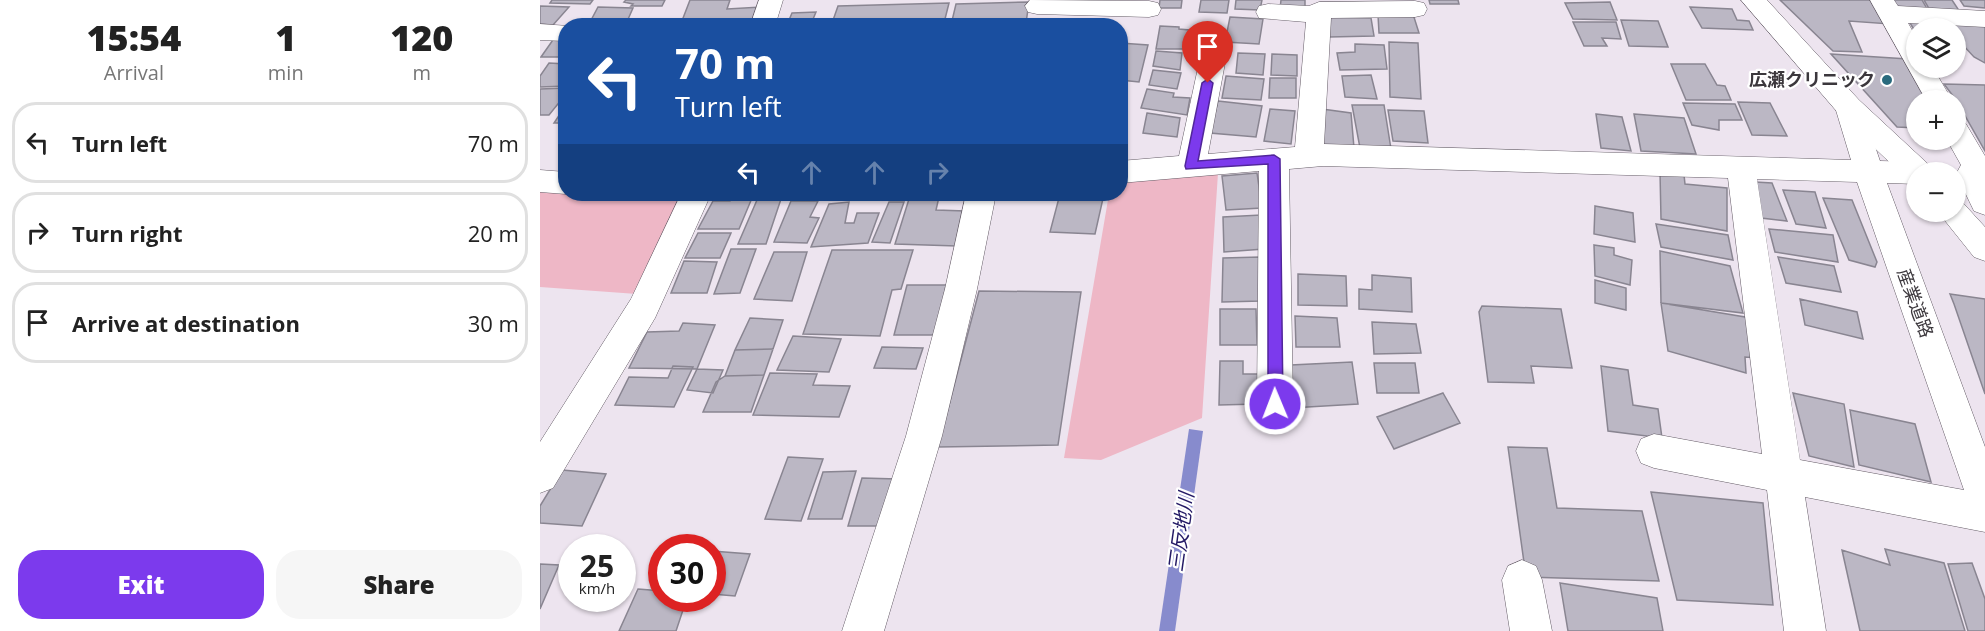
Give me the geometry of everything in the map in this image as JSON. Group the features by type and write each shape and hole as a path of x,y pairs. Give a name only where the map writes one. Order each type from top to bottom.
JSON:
{"street":[{"path":"765,18 771,0"},
{"path":"1753,0 1849,107 1906,162"},
{"path":"1886,7 1985,19"},
{"path":"1886,7 1906,42"},
{"path":"1036,10 1149,9"},
{"path":"1309,157 1319,9 1415,9"},
{"path":"1268,12 1318,15"},
{"path":"1191,166 1212,63"},
{"name":"産業道路","path":"1849,107 1875,194 1985,497"},
{"path":"1964,150 1985,203"},
{"path":"1128,171 1323,155 1906,172"},
{"path":"1274,159 1275,404"},
{"path":"1741,169 1805,631"},
{"path":"540,181 558,182"},
{"path":"540,475 643,308 693,201"},
{"path":"863,631 924,436 961,289 980,201"},
{"path":"1962,222 1985,248"},
{"path":"1654,451 1985,513"},
{"path":"1522,580 1531,631"}],"shaded area":[{"path":"1218,173 1202,418 1101,460 1064,458 1108,201 1128,201 1128,182"},
{"path":"540,191 558,191 558,201 683,201 637,294 540,287"}],"water":[{"name":"三反地川","path":"1189,429 1203,431 1175,631 1159,631"}],"building":[{"path":"552,0 593,0 590,4 550,3"},
{"path":"626,0 665,0 662,6 631,6 633,4 624,2"},
{"path":"690,0 730,0 727,9 761,7 758,18 683,18"},
{"path":"1160,0 1182,0 1181,8 1159,8"},
{"path":"1201,0 1229,0 1227,13 1199,12"},
{"path":"1236,0 1262,0 1260,10 1235,9"},
{"path":"1281,0 1305,0 1305,11 1280,9"},
{"path":"1429,0 1458,0 1459,4 1430,4"},
{"path":"1780,0 1873,0 1890,24 1849,21 1862,52 1833,51"},
{"path":"1893,0 1922,0 1930,14 1901,12"},
{"path":"1924,0 1952,0 1962,15 1931,12"},
{"path":"1960,0 1985,0 1985,8 1964,6"},
{"path":"1029,2 1027,18 953,18 956,4"},
{"path":"1610,2 1617,20 1573,19 1565,3"},
{"path":"949,3 945,18 834,18 838,6"},
{"path":"540,6 569,7 553,25 540,24"},
{"path":"598,7 633,8 629,18 592,18"},
{"path":"1690,7 1732,9 1737,20 1749,21 1753,30 1702,28"},
{"path":"816,12 814,18 790,18 792,13"},
{"path":"1413,14 1419,33 1379,33 1378,15"},
{"path":"1906,16 1938,18 1907,18"},
{"path":"1230,17 1263,19 1259,44 1225,42"},
{"path":"1327,17 1371,18 1374,36 1329,37"},
{"path":"1621,20 1658,21 1668,47 1629,46"},
{"path":"1966,20 1985,21 1985,63 1974,57 1966,48"},
{"path":"1573,22 1616,22 1621,39 1602,38 1607,46 1584,46"},
{"path":"1160,26 1189,30 1183,49 1156,49"},
{"path":"555,37 558,37 558,57 541,57"},
{"path":"1389,42 1418,43 1421,99 1390,97"},
{"path":"1128,44 1148,45 1139,82 1128,81"},
{"path":"1355,44 1384,45 1387,69 1340,70 1337,53 1355,52"},
{"path":"1156,51 1182,53 1180,70 1153,66"},
{"path":"1238,53 1265,54 1263,75 1236,73"},
{"path":"1272,54 1297,55 1297,76 1271,75"},
{"name":"広瀬クリニック","path":"1831,54 1906,59 1906,78 1918,78 1925,90 1906,90 1906,127 1897,127"},
{"path":"549,63 558,64 558,86 540,87 540,76"},
{"path":"1671,64 1705,64 1717,85 1725,86 1731,100 1686,100"},
{"path":"1153,70 1181,73 1177,89 1149,85"},
{"path":"1371,75 1377,99 1345,97 1342,76"},
{"path":"1226,76 1264,79 1261,100 1222,98"},
{"path":"1270,78 1296,78 1296,98 1269,98"},
{"path":"1944,84 1985,85 1985,151 1966,118 1966,90 1948,90"},
{"path":"558,88 558,104 549,115 540,115 540,89"},
{"path":"1147,89 1174,93 1173,97 1190,98 1187,115 1141,108"},
{"path":"1218,101 1262,106 1256,137 1210,133"},
{"path":"1738,102 1770,103 1787,136 1752,135"},
{"path":"1683,103 1735,104 1742,120 1719,120 1719,130 1692,125"},
{"path":"1352,105 1384,105 1391,149 1360,148"},
{"path":"1270,109 1295,111 1291,144 1264,141"},
{"path":"1322,109 1351,113 1354,148 1318,144"},
{"path":"1388,110 1424,111 1428,143 1393,141"},
{"path":"1147,113 1180,118 1177,137 1143,133"},
{"path":"1596,114 1622,117 1631,151 1601,148"},
{"path":"1634,114 1684,118 1696,154 1641,151"},
{"path":"1660,172 1684,175 1685,184 1727,188 1727,231 1661,219"},
{"path":"1257,173 1262,208 1226,210 1222,176"},
{"path":"1755,182 1772,183 1787,221 1761,218"},
{"path":"1783,190 1815,192 1826,228 1796,224"},
{"path":"1823,198 1852,200 1877,262 1875,267 1849,260"},
{"path":"713,201 751,201 739,229 698,229"},
{"path":"757,201 780,201 766,244 738,244"},
{"path":"791,201 818,201 810,217 819,218 807,243 774,242"},
{"path":"908,201 938,201 936,210 965,211 957,246 895,244"},
{"path":"1058,201 1102,201 1095,234 1050,232"},
{"path":"849,202 845,223 854,223 857,213 879,213 868,243 811,247 829,204"},
{"path":"889,202 904,202 890,243 872,242"},
{"path":"1595,206 1633,213 1635,242 1594,234"},
{"path":"1261,215 1264,249 1224,252 1223,217"},
{"path":"1656,224 1728,235 1733,260 1661,247"},
{"path":"1769,229 1833,235 1838,262 1775,252"},
{"path":"698,233 731,233 720,258 685,258"},
{"path":"1594,245 1614,248 1614,255 1632,260 1630,285 1595,276"},
{"path":"731,249 756,249 740,293 714,294"},
{"path":"832,250 913,250 901,289 892,290 880,336 803,334"},
{"path":"1660,251 1730,266 1743,313 1661,303"},
{"path":"774,252 807,252 792,301 754,299"},
{"path":"1260,257 1261,301 1222,302 1223,258"},
{"path":"1778,257 1834,266 1841,292 1786,283"},
{"path":"684,261 717,262 707,293 671,293"},
{"path":"1298,274 1346,276 1347,306 1298,305"},
{"path":"1372,275 1411,278 1412,312 1359,309 1359,289 1372,290"},
{"path":"1595,280 1626,288 1626,310 1595,303"},
{"path":"907,285 946,285 937,335 894,335"},
{"path":"979,291 1081,292 1058,445 938,447"},
{"path":"1950,294 1985,299 1985,394 1954,304"},
{"path":"1800,299 1857,312 1863,339 1805,325"},
{"path":"1661,303 1751,318 1759,358 1745,357 1746,373 1668,351"},
{"path":"1482,306 1561,309 1572,368 1531,366 1534,383 1488,382 1479,312"},
{"path":"1220,309 1256,309 1257,345 1220,345"},
{"path":"1295,316 1337,318 1340,347 1296,347"},
{"path":"750,318 783,320 773,349 735,350"},
{"path":"1372,322 1416,324 1421,353 1374,354"},
{"path":"683,323 715,325 697,369 629,368 647,332 679,331"},
{"path":"793,336 841,339 829,372 777,370"},
{"path":"882,347 923,348 916,369 874,368"},
{"path":"773,349 764,375 725,376 735,350"},
{"path":"1220,361 1243,361 1243,374 1258,374 1258,404 1219,405"},
{"path":"1352,362 1358,404 1291,408 1289,396 1294,394 1291,365"},
{"path":"1374,363 1415,363 1419,393 1377,393"},
{"path":"673,366 693,367 674,407 615,405 629,377 668,378"},
{"path":"1601,366 1628,370 1633,405 1658,409 1662,438 1608,431"},
{"path":"697,369 723,370 713,393 687,390"},
{"path":"770,373 817,374 813,385 850,386 839,417 753,415"},
{"path":"764,375 751,412 703,412 716,382 725,376"},
{"path":"1443,393 1460,423 1394,449 1377,417"},
{"path":"1793,393 1844,404 1854,467 1809,456"},
{"path":"1850,410 1915,424 1931,482 1859,465"},
{"path":"1508,447 1547,448 1557,508 1642,511 1659,581 1526,577"},
{"path":"788,457 823,459 801,521 765,519"},
{"path":"562,470 606,474 582,526 540,523 540,506"},
{"path":"856,471 842,519 808,519 823,472"},
{"path":"862,478 897,479 885,526 848,526"},
{"path":"1651,492 1763,503 1773,605 1677,600"},
{"path":"1885,549 1944,563 1965,631 1860,631 1842,550 1890,565"},
{"path":"726,552 750,554 735,596 726,595"},
{"path":"1972,563 1985,599 1985,631 1968,631 1948,564"},
{"path":"540,564 558,565 558,567 540,609"},
{"path":"1560,583 1657,598 1663,631 1568,631"},
{"path":"638,589 648,590 648,612 682,612 676,631 619,631 628,612 636,612"}],"place":[{"name":"広瀬クリニック","path":"1887,80"}],"route":[{"path":"1208,83 1191,166 1274,159 1275,404"}]}
